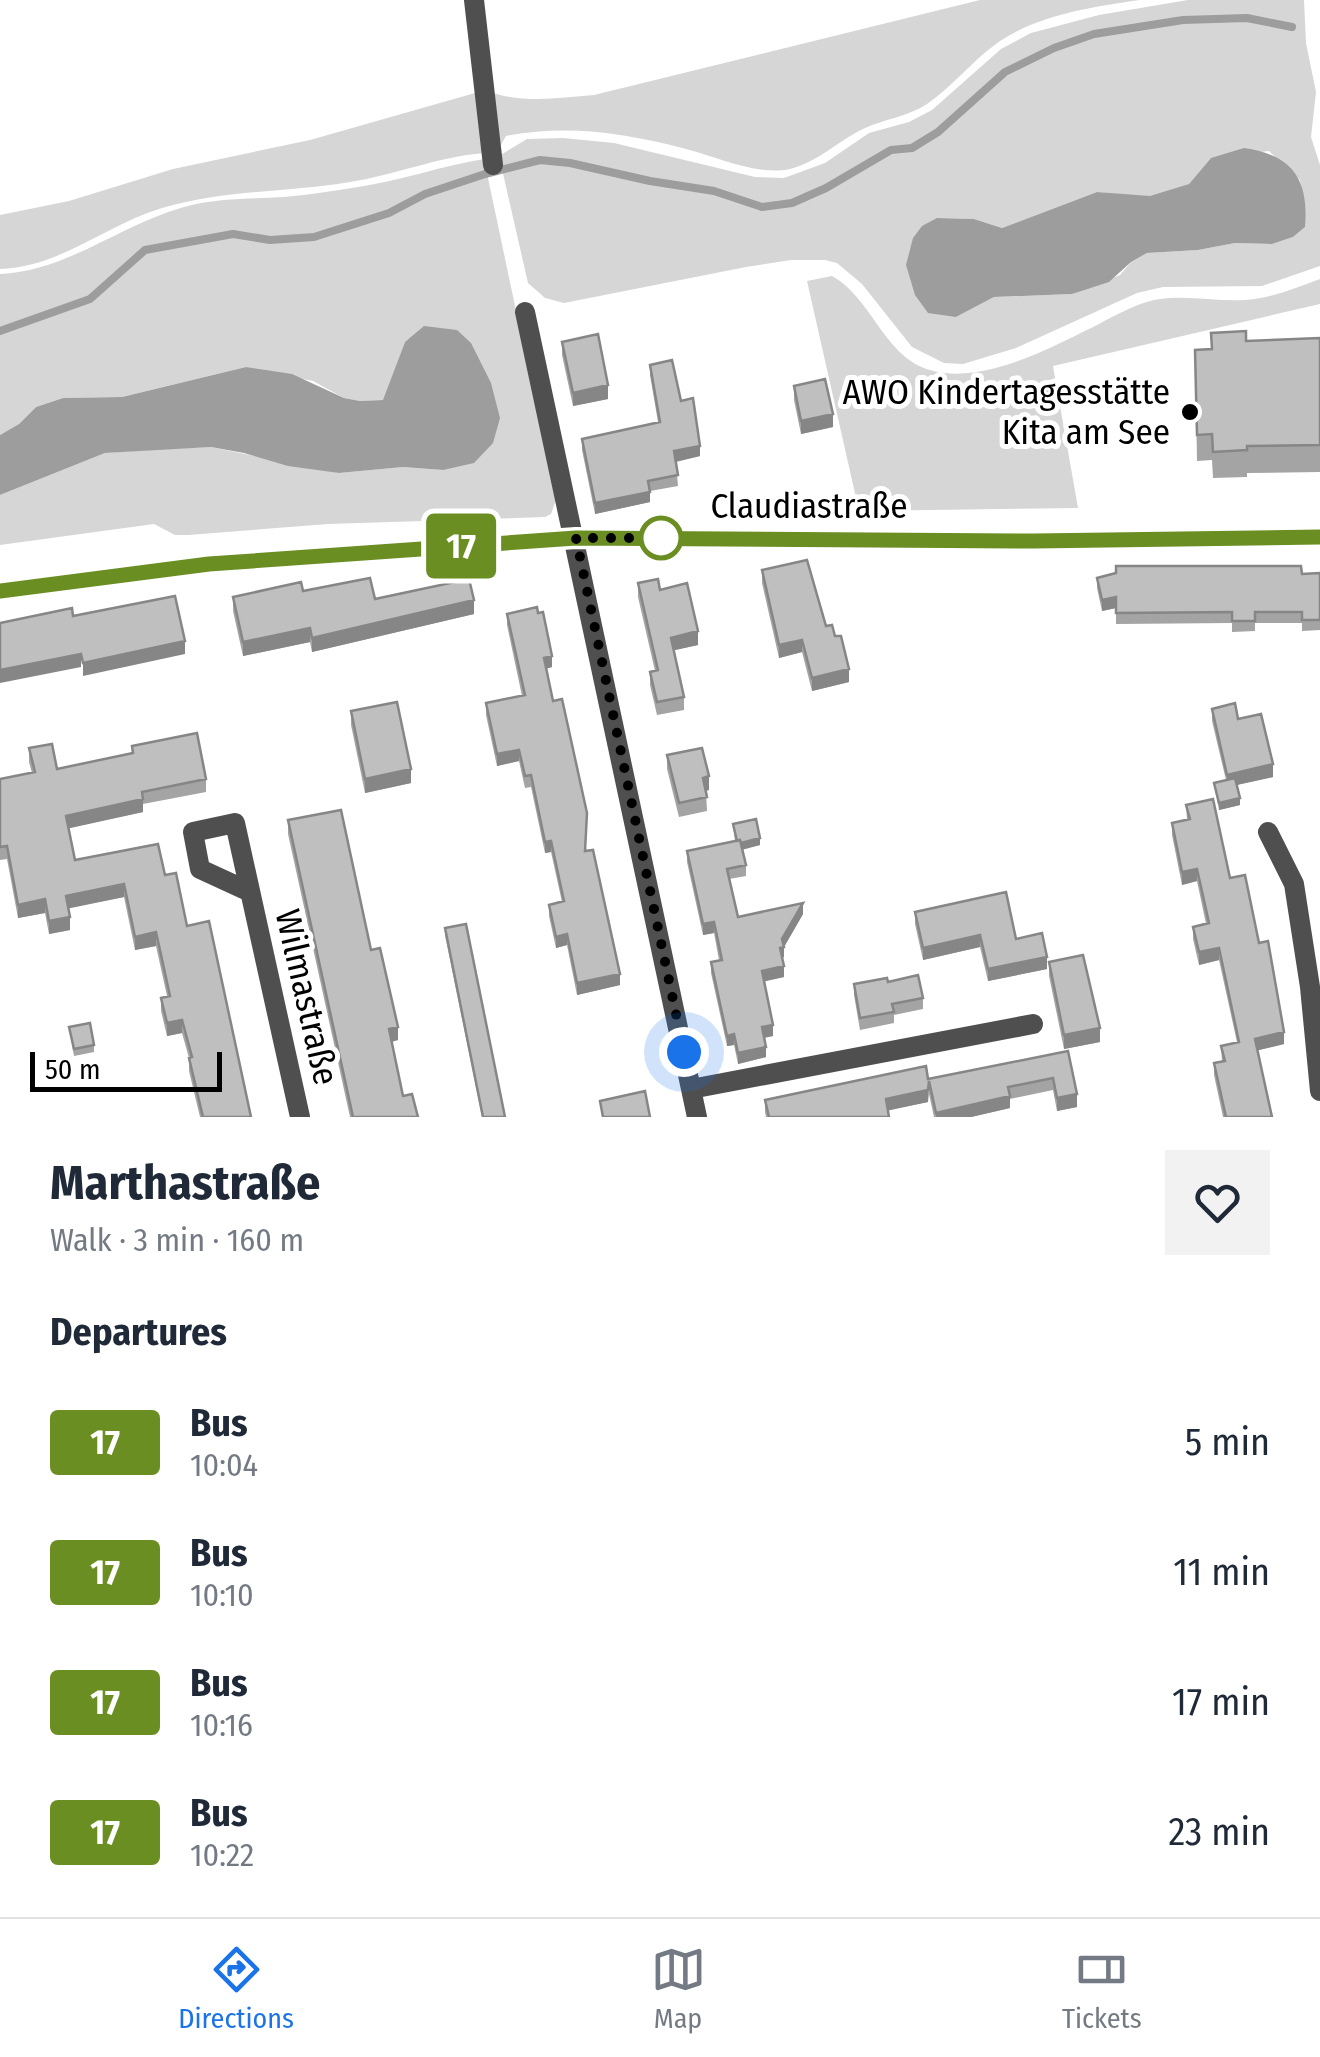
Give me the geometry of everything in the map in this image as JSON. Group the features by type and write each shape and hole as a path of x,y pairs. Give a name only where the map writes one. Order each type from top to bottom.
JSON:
{"street":[{"path":"474,0 494,165"},
{"path":"526,312 697,1117"},
{"name":"Claudiastraße","path":"0,591 209,564 576,538 1034,541 1320,537"},
{"path":"1268,832 1294,884 1315,987 1320,1091"},
{"name":"Wilmastraße","path":"250,892 300,1117"},
{"path":"691,1088 1033,1024"}],"shaded area":[{"path":"980,0 1140,0 1046,19 1012,34 927,104 863,129 790,169 751,168 664,143 596,132 529,132 506,136 499,148 487,91 527,99 594,95"},
{"path":"1188,0 1304,0 1306,43 1316,92 1311,137 1320,165 1320,266 1262,286 1163,287 1137,293 1016,348 963,364 944,363 912,347 862,284 837,263 825,260 791,260 746,267 564,303 545,298 528,283 499,156 527,139 614,143 755,177 784,178 825,163 869,133 909,122 932,110 1001,49 1031,33 1099,15","holes":["1269,151 1300,180 1305,227 1293,237 1272,244 1235,243 1147,253 1131,262 1120,275 1072,294 994,297 956,317 937,218 974,219 1002,228 1097,192 1150,197 1189,184 1211,158"]},
{"path":"475,93 484,153 350,182 186,202 141,215 43,261 0,269 0,215 69,201 173,169 310,140"},
{"path":"1244,148 1275,157 1294,172 1306,210 1305,227 1293,237 1272,244 1235,243 1147,253 1109,282 1072,294 994,297 956,317 928,313 915,295 906,265 913,238 922,226 937,218 974,219 1002,228 1097,192 1150,196 1189,184 1211,158"},
{"path":"484,159 556,500 551,514 188,535 175,535 154,524 0,545 0,495 105,453 211,447 339,473 403,467 443,470 405,342 384,400 344,398 313,381 246,367 122,397 63,398 36,407 0,435 0,274 50,264 167,212 192,205 349,188"},
{"path":"832,276 858,298 901,353 930,370 950,373 970,373 1013,363 1154,300 1256,299 1320,279 1320,304 1053,366 1078,508 859,511 807,281"},
{"path":"424,326 457,330 471,343 491,383 500,418 493,443 474,463 443,470 403,467 339,473 288,466 211,447 105,453 0,495 0,435 36,407 63,398 122,397 246,367 292,374 344,398 383,400 405,342"}],"building":[{"path":"1246,331 1246,341 1320,338 1320,445 1247,446 1247,450 1213,452 1212,434 1197,435 1195,350 1212,349 1211,333"},
{"path":"598,334 608,385 573,393 562,342"},
{"path":"672,360 681,401 693,398 700,446 674,451 678,475 648,481 650,492 595,503 582,439 660,422 650,365"},
{"path":"825,379 833,414 801,421 794,386"},
{"path":"807,560 826,626 832,625 835,636 841,636 849,669 812,678 802,640 779,645 762,570"},
{"path":"1116,566 1301,566 1302,574 1320,573 1320,620 1302,620 1302,612 1255,612 1255,621 1232,621 1232,612 1116,613 1116,597 1102,600 1097,578 1116,573"},
{"path":"370,578 375,599 469,579 474,600 312,638 310,628 243,642 233,597 301,582 303,591"},
{"path":"658,579 660,590 687,583 698,631 671,638 684,697 657,702 650,672 658,670 638,583"},
{"path":"175,596 185,641 83,663 81,654 0,670 0,623 72,608 73,616"},
{"path":"537,607 538,613 543,612 552,656 544,658 553,701 562,699 587,813 585,851 593,850 620,974 577,983 567,934 556,937 549,905 564,901 551,841 545,842 531,775 525,776 519,750 497,754 486,703 525,695 507,614"},
{"path":"397,702 411,769 365,779 351,711"},
{"path":"1235,703 1238,719 1261,714 1273,764 1227,775 1212,709"},
{"path":"197,733 206,779 142,792 143,799 66,816 75,860 158,844 165,875 176,873 187,926 209,921 251,1117 203,1117 182,1020 167,1023 161,998 170,996 156,932 135,937 124,884 66,896 70,917 49,921 45,899 18,905 7,846 0,847 0,779 35,772 29,748 52,744 57,769 133,753 132,746"},
{"path":"702,748 709,776 703,778 707,797 679,803 667,755"},
{"path":"1235,778 1240,798 1219,803 1214,783"},
{"path":"1213,799 1230,878 1245,875 1259,943 1268,941 1284,1032 1255,1039 1272,1117 1226,1117 1214,1063 1225,1061 1221,1046 1239,1042 1219,948 1199,952 1193,927 1209,923 1197,869 1182,872 1172,823 1190,819 1186,805"},
{"path":"341,810 371,950 380,948 398,1027 389,1029 403,1096 412,1094 418,1117 353,1117 288,820"},
{"path":"756,819 760,838 737,841 733,824"},
{"path":"740,840 746,865 727,869 738,917 803,903 782,939 784,966 762,971 773,1025 762,1027 766,1047 738,1053 734,1034 727,1036 711,962 722,960 714,922 703,924 687,851"},
{"path":"1006,892 1016,939 1042,933 1047,957 988,969 980,935 923,948 915,912"},
{"path":"466,924 505,1117 483,1117 445,928"},
{"path":"1083,955 1100,1028 1064,1035 1049,962"},
{"path":"918,975 923,998 892,1004 894,1012 860,1018 854,984"},
{"path":"90,1023 94,1045 74,1049 69,1027"},
{"path":"1068,1051 1077,1094 1057,1098 1053,1078 1008,1087 1010,1096 936,1113 929,1081 928,1090 886,1099 889,1117 769,1117 765,1100 926,1066 928,1079"},
{"path":"645,1091 650,1117 603,1117 600,1101"}],"waterway":[{"path":"0,331 90,299 145,250 233,234 270,240 314,237 389,213 425,194 540,160 714,191 762,207 792,203 891,150 912,148 938,132 1005,72 1054,48 1094,34 1183,20 1247,18 1292,27"}],"bus line":[{"name":"17","path":"0,591 209,564 576,538 1034,541 1320,537"}],"place":[{"name":"AWO Kindertagesstätte Kita am See","path":"1190,412"}],"route":[{"path":"661,538 672,538 576,538 684,1052"}]}
